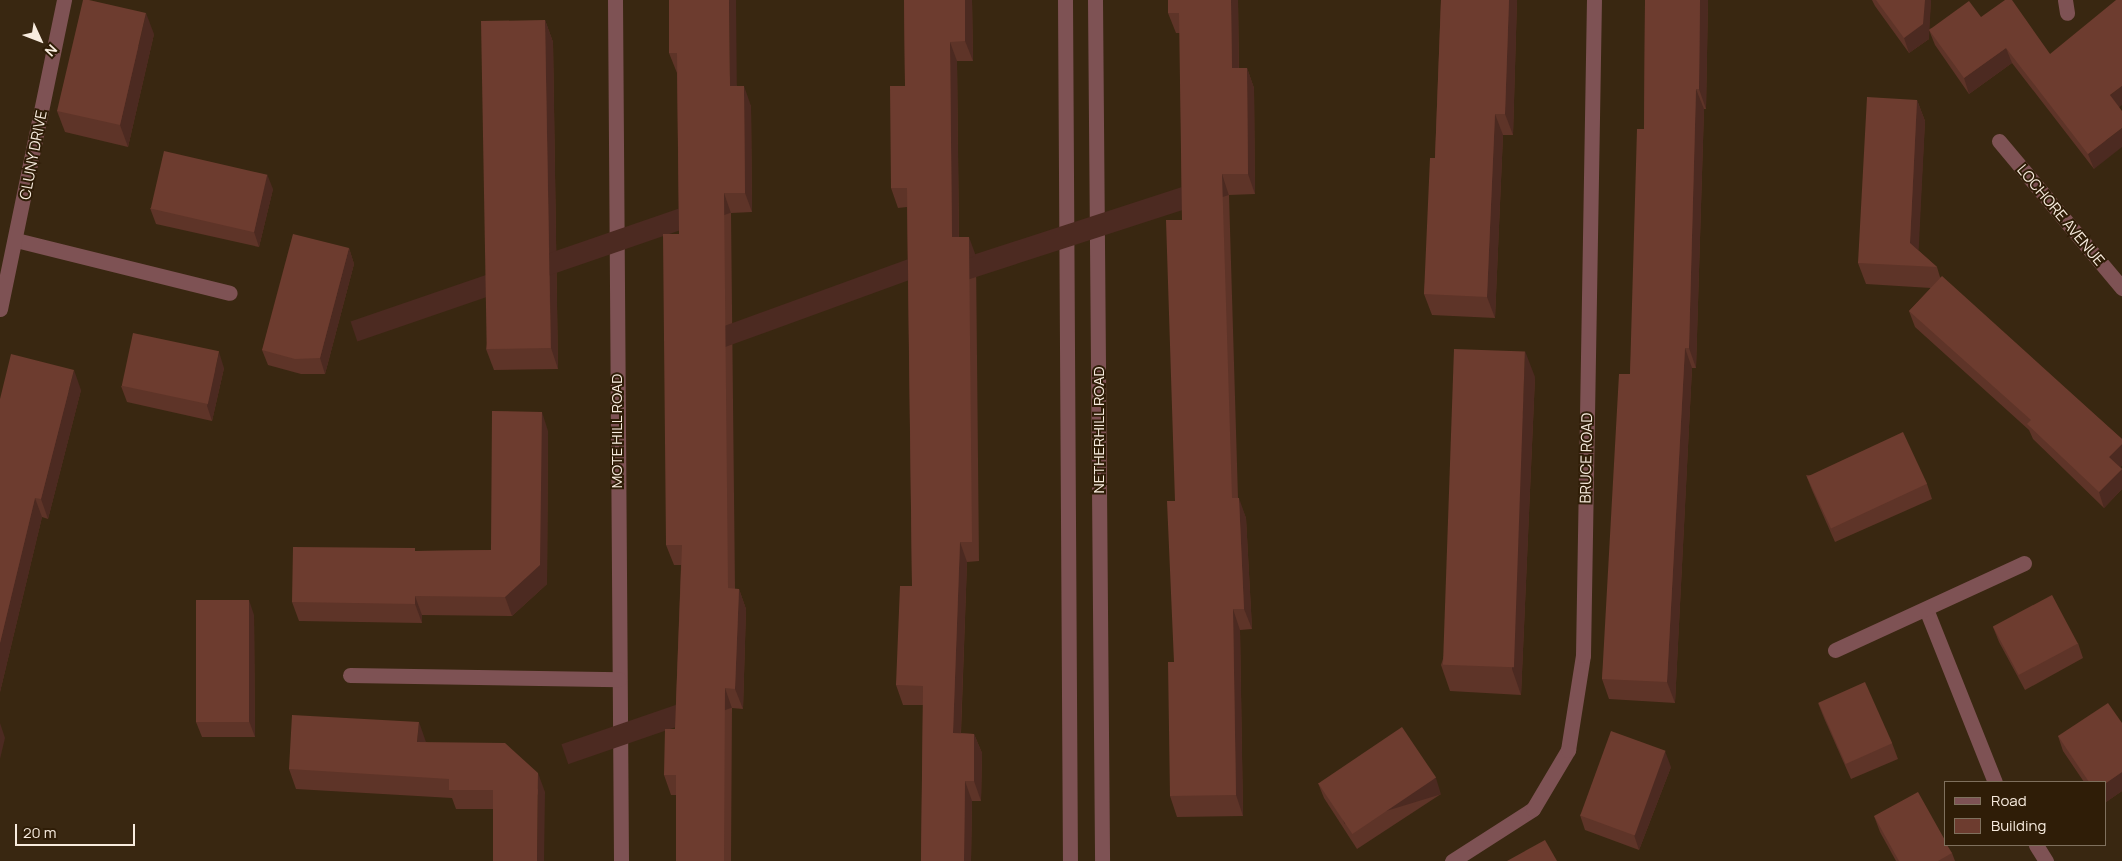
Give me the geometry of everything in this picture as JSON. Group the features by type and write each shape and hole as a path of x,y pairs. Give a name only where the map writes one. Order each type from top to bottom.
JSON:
{"street":[{"name":"CLUNY DRIVE","path":"0,309 16,240 64,0"},
{"name":"MOTE HILL ROAD","path":"615,0 618,679 621,861"},
{"path":"1065,0 1070,861"},
{"name":"NETHERHILL ROAD","path":"1095,0 1102,861"},
{"name":"BRUCE ROAD","path":"1452,861 1533,809 1568,750 1582,654 1594,0"},
{"name":"LOCHORE AVENUE","path":"1999,141 2122,288"},
{"path":"16,240 230,293"},
{"path":"1836,650 2024,563"},
{"path":"1926,609 1995,781"},
{"path":"350,675 618,679"},
{"path":"2037,846 2046,861"}],"building":[{"path":"83,0 146,13 120,125 57,111"},
{"path":"669,0 729,0 730,86 744,86 745,193 724,193 728,588 739,589 735,689 725,688 724,861 676,861 676,775 664,775 665,729 675,729 682,545 666,545 663,234 679,234 677,53 669,53"},
{"path":"904,0 965,0 965,41 950,42 952,237 969,237 972,542 960,542 953,733 974,734 974,781 965,781 964,861 921,861 923,686 896,685 900,586 912,586 907,188 891,188 890,86 905,86"},
{"path":"1168,0 1231,0 1232,68 1247,68 1248,174 1222,174 1232,498 1239,498 1244,609 1233,609 1236,795 1170,796 1168,662 1174,662 1167,501 1175,501 1166,220 1182,220 1179,13 1168,13"},
{"path":"1441,0 1509,0 1505,114 1495,114 1487,297 1424,294 1430,158 1435,158"},
{"path":"1645,0 1700,0 1699,89 1696,89 1689,348 1685,348 1667,682 1602,679 1619,374 1630,374 1637,129 1644,129"},
{"path":"1876,0 1925,0 1923,24 1904,38"},
{"path":"2005,0 2012,0 2050,54 2116,0 2122,0 2122,86 2110,95 2122,111 2122,128 2088,154 2006,48 1964,78 1929,30 1969,1 1981,17"},
{"path":"545,20 551,348 487,349 481,21"},
{"path":"1867,97 1917,100 1910,243 1937,267 1858,263"},
{"path":"164,151 267,175 254,232 151,208"},
{"path":"293,234 349,248 320,358 295,359 262,350"},
{"path":"1942,276 2122,439 2122,444 2109,457 2122,469 2099,492 2027,424 2031,420 1909,311"},
{"path":"133,333 219,351 208,404 122,386"},
{"path":"1454,349 1525,351 1514,667 1443,665"},
{"path":"11,354 74,370 41,499 35,498 0,643 0,399"},
{"path":"492,411 542,412 540,565 505,597 415,596 415,604 292,602 293,547 415,548 415,551 491,550"},
{"path":"1903,432 1927,484 1831,528 1807,477"},
{"path":"2052,595 2078,644 2019,675 1993,626"},
{"path":"196,600 249,600 249,722 196,722"},
{"path":"1865,682 1892,743 1846,764 1818,703"},
{"path":"2108,703 2122,723 2122,772 2107,782 2088,781 2058,736"},
{"path":"292,715 419,722 417,742 505,743 538,773 537,861 493,861 493,790 449,790 449,779 289,769"},
{"path":"1402,727 1436,778 1352,834 1318,783"},
{"path":"1611,731 1666,751 1635,835 1580,816"},
{"path":"1918,792 1944,838 1944,846 1948,846 1952,853 1938,861 1899,861 1874,816"},
{"path":"1545,840 1557,861 1507,861"}]}
